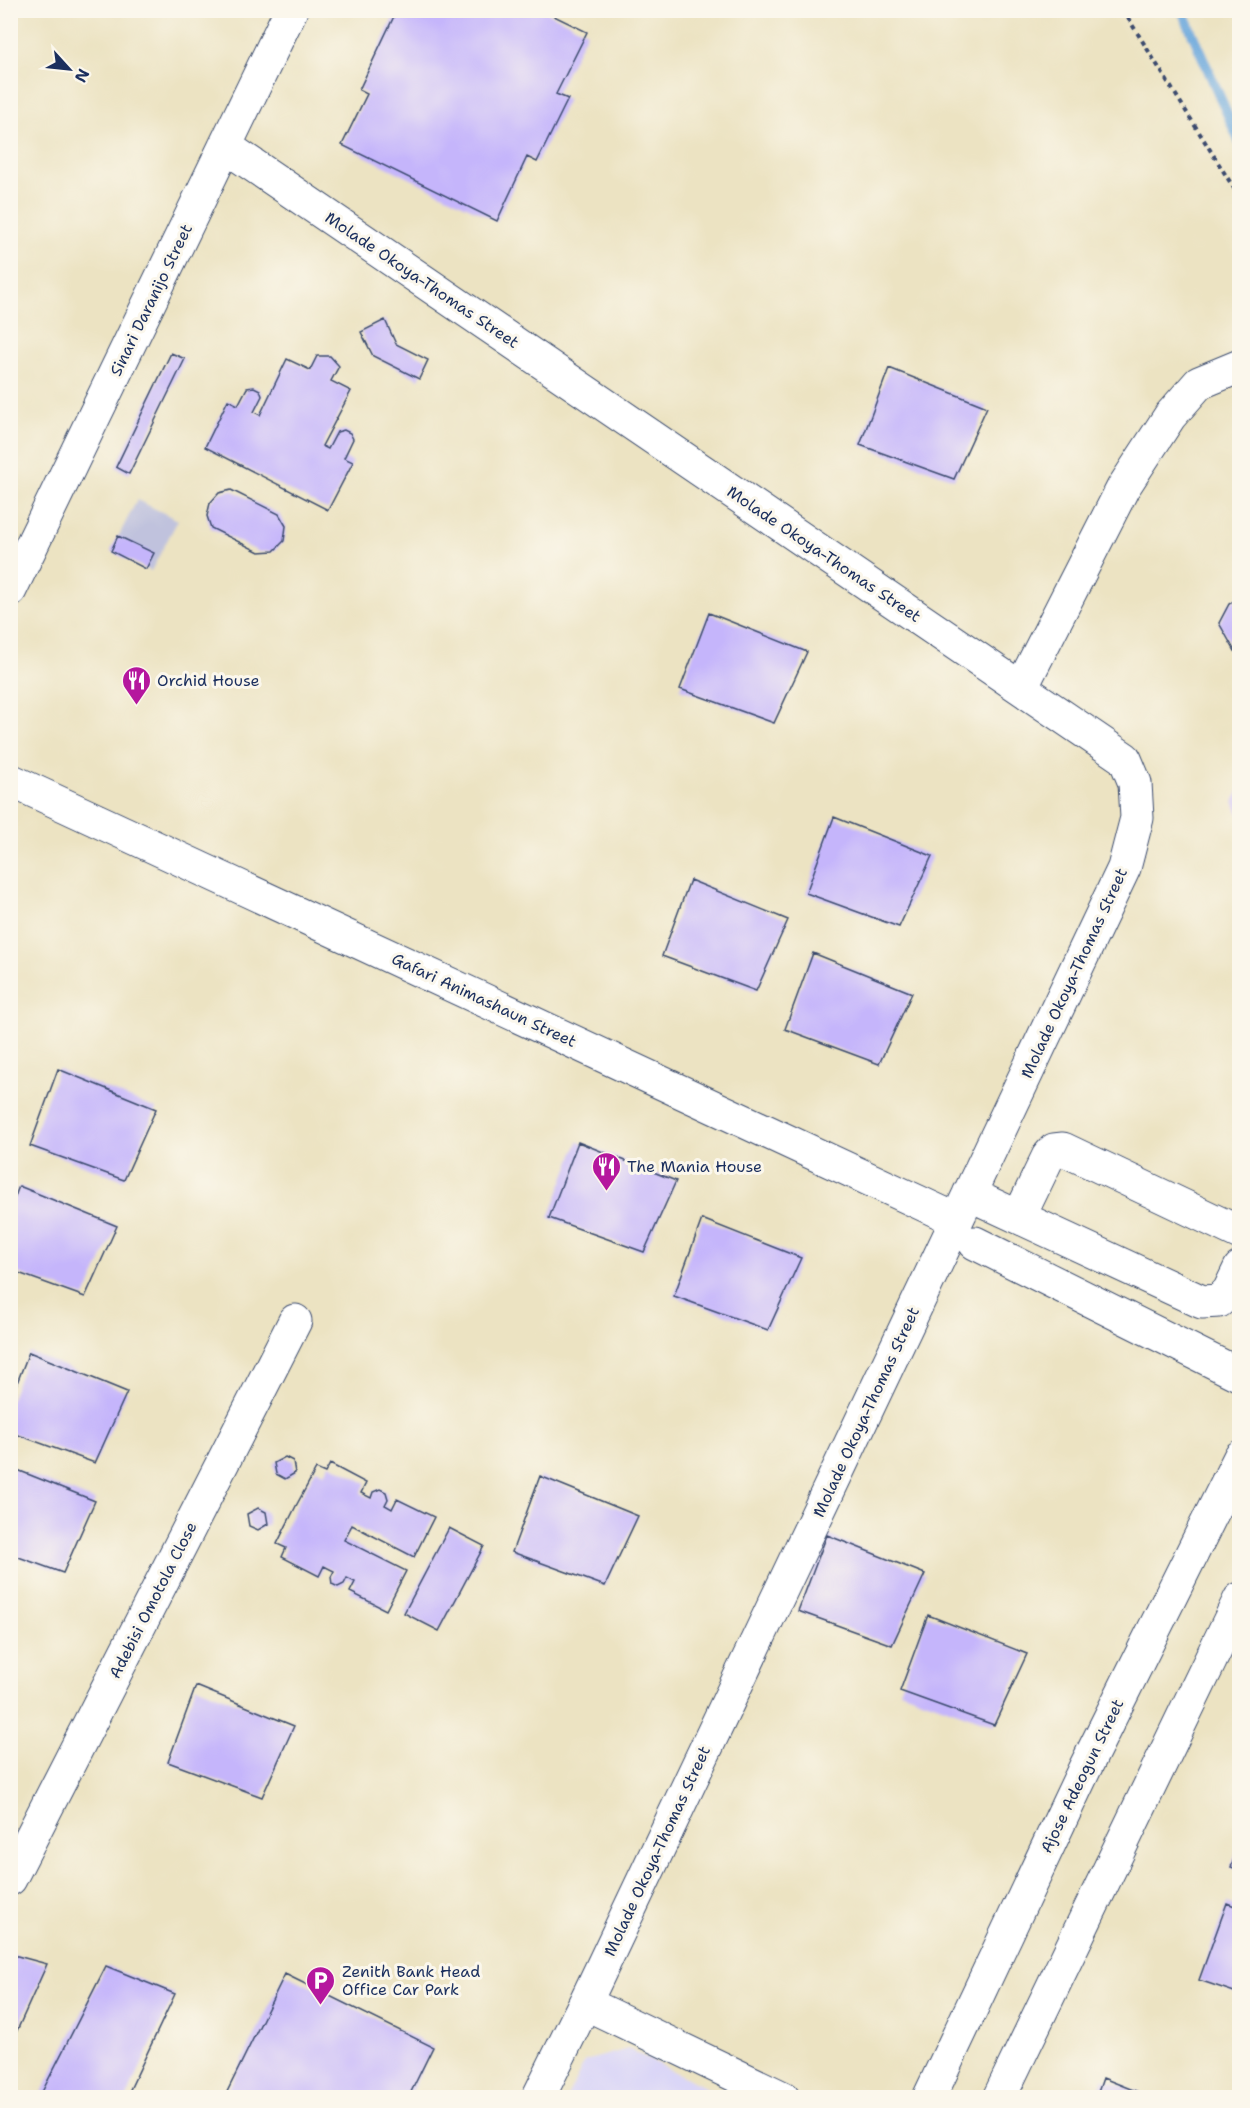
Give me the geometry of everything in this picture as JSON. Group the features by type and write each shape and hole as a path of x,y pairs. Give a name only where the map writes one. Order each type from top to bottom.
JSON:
{"street":[{"name":"Sinari Daranijo Street","path":"10,590 291,10"},
{"name":"Molade Okoya-Thomas Street","path":"225,146 1125,759 1136,783 1137,818 1124,868 967,1219 538,2097"},
{"path":"1021,688 1123,488 1170,416 1199,382 1239,366"},
{"name":"Gafari Animashaun Street","path":"10,780 967,1219"},
{"path":"1019,1217 1048,1157 1054,1150 1063,1149 1239,1233"},
{"path":"967,1219 1019,1217 1202,1302 1219,1301 1229,1291 1239,1268"},
{"path":"967,1219 1239,1375"},
{"name":"Adebisi Omotola Close","path":"10,1879 295,1321"},
{"name":"Ajose Adeogun Street","path":"929,2097 1080,1779 1239,1457"},
{"path":"999,2097 1239,1599"},
{"path":"585,2003 783,2097"}],"path":[{"path":"1123,10 1239,198"}],"shaded area":[{"path":"137,500 178,520 151,571 111,551"},
{"path":"628,2049 725,2097 567,2097 585,2061"}],"building":[{"path":"397,10 542,10 587,32 556,94 568,99 537,162 527,157 497,221 342,145 367,94 359,90"},
{"path":"385,320 396,344 428,360 419,379 373,356 361,332"},
{"path":"171,353 185,359 129,474 116,467"},
{"path":"317,356 330,356 339,366 331,381 351,391 322,446 328,449 337,432 344,430 350,433 353,439 344,458 353,462 328,510 205,447 228,400 238,405 247,388 254,387 260,390 262,396 254,412 260,415 287,359 310,370"},
{"path":"889,368 987,407 954,479 860,445"},
{"path":"231,490 279,514 286,526 284,541 274,551 259,552 211,528 207,516 210,503 219,493"},
{"path":"118,536 154,553 146,569 111,551"},
{"path":"1240,597 1240,660 1219,623 1229,604"},
{"path":"709,613 807,652 774,723 680,689"},
{"path":"1240,789 1240,815 1239,815 1234,800"},
{"path":"834,817 932,856 899,927 806,893"},
{"path":"690,880 788,920 756,991 662,956"},
{"path":"813,953 912,993 879,1064 785,1029"},
{"path":"58,1069 156,1109 124,1180 30,1146"},
{"path":"578,1142 676,1181 644,1252 549,1218"},
{"path":"19,1186 117,1226 85,1297 10,1270 10,1210"},
{"path":"702,1219 801,1258 768,1330 674,1296"},
{"path":"29,1352 127,1392 95,1463 10,1432 10,1401"},
{"path":"285,1457 293,1461 295,1473 285,1479 276,1474 274,1463"},
{"path":"330,1464 366,1483 361,1493 371,1498 373,1492 380,1489 386,1492 388,1499 385,1505 392,1509 397,1499 434,1517 414,1557 352,1525 344,1540 406,1571 386,1610 350,1592 355,1582 347,1578 344,1584 338,1587 332,1584 331,1577 334,1571 324,1566 319,1576 282,1557 286,1548 277,1544 316,1469 325,1473"},
{"path":"10,1467 95,1501 63,1573 10,1554"},
{"path":"540,1476 638,1516 605,1586 512,1552"},
{"path":"258,1508 266,1512 268,1524 258,1530 249,1526 247,1514"},
{"path":"449,1528 484,1546 439,1631 404,1613"},
{"path":"827,1535 925,1574 892,1645 798,1611"},
{"path":"928,1615 1027,1654 994,1725 900,1691"},
{"path":"196,1686 294,1726 262,1797 168,1762"},
{"path":"1240,1846 1240,1870 1231,1867"},
{"path":"1227,1903 1240,1908 1240,1994 1199,1980"},
{"path":"10,1954 47,1964 15,2035 10,2033"},
{"path":"106,1966 175,1994 126,2098 39,2098"},
{"name":"Zenith Bank Head Office Car Park","path":"285,1974 433,2047 408,2098 224,2098"},
{"path":"1103,2078 1151,2097 1151,2098 1096,2098"}],"waterway":[{"path":"1182,10 1240,143"}],"place":[{"name":"Orchid House","path":"136,706"},
{"name":"The Mania House","path":"606,1192"},
{"name":"Zenith Bank Head Office Car Park","path":"321,2006"}]}
